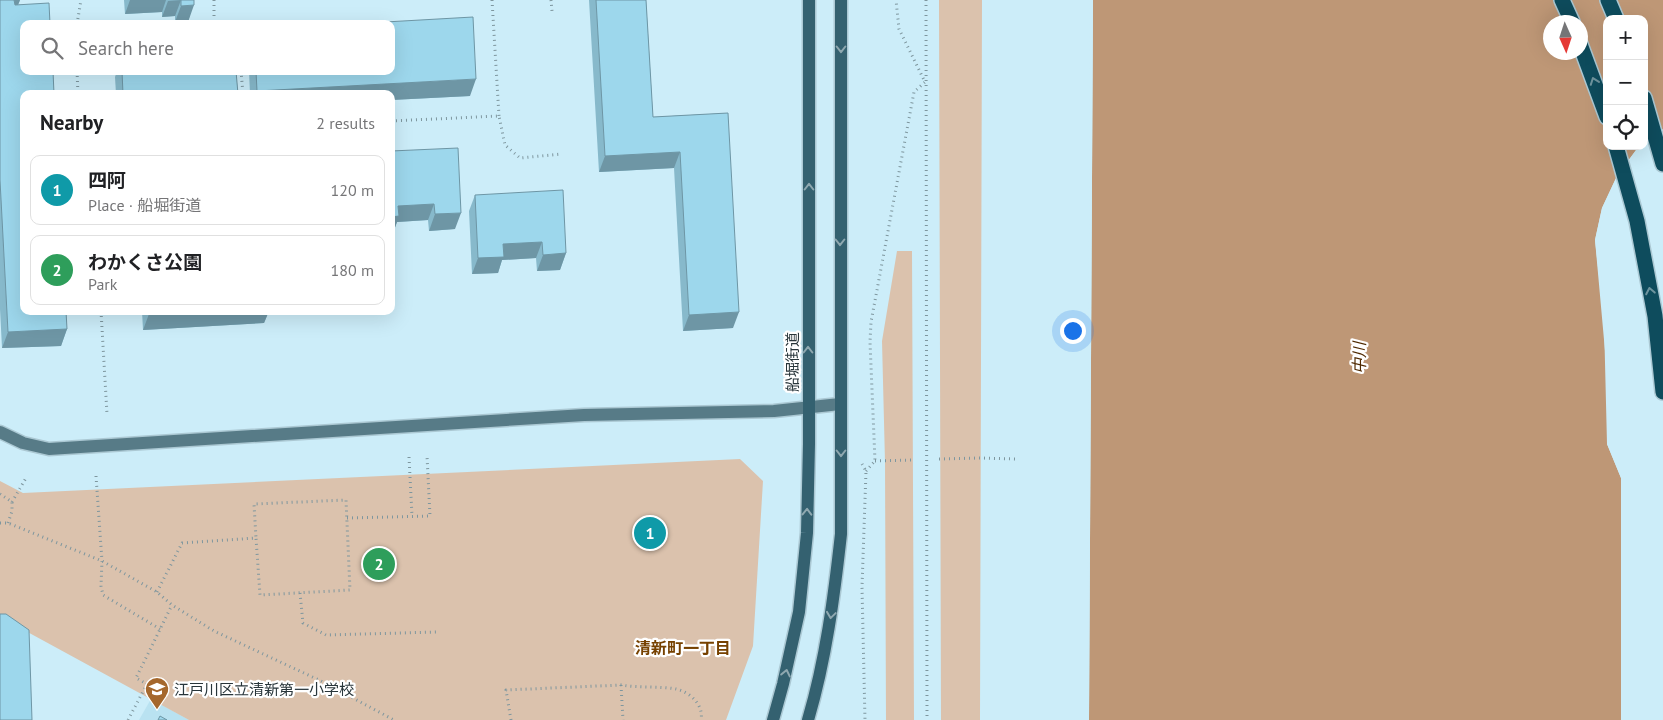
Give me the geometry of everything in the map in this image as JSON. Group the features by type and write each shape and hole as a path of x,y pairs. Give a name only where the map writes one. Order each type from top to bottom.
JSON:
{"highway":[{"path":"1562,0 1569,15"},
{"path":"1608,0 1614,15"},
{"path":"1586,60 1603,106"},
{"path":"1646,105 1663,164"},
{"path":"1617,150 1637,221 1655,316 1663,392"}],"main road":[{"name":"船堀街道","path":"773,720 784,684 799,612 807,533 809,0"},
{"path":"808,720 817,690 831,618 841,534 841,0"}],"street":[{"path":"0,432 23,443 49,449 584,415 774,411 840,404"}],"path":[{"path":"78,20 81,0"},
{"path":"214,0 214,20"},
{"path":"492,0 499,116 505,145 520,158 562,154"},
{"path":"551,0 552,11"},
{"path":"896,0 899,29 925,82"},
{"path":"926,0 927,720"},
{"path":"77,75 78,90"},
{"path":"241,75 243,90"},
{"path":"875,462 871,322 914,92 925,82"},
{"path":"395,121 499,116"},
{"path":"101,315 107,414"},
{"path":"865,364 871,364"},
{"path":"347,518 430,516 427,456"},
{"path":"409,457 412,516"},
{"path":"940,459 1016,459"},
{"path":"866,471 875,462 913,460"},
{"path":"96,476 102,561 101,586 104,595 160,629"},
{"path":"8,523 12,511 12,502 26,478"},
{"path":"0,494 12,502"},
{"path":"346,500 347,518 350,590 260,595 254,504 346,500"},
{"path":"0,523 8,523 102,561 157,592 172,605 214,631 322,681 394,720"},
{"path":"157,592 182,543 256,538"},
{"path":"300,593 303,623 326,635 438,632"},
{"path":"128,720 147,684 136,678 172,605"},
{"path":"511,720 506,690 621,685 637,688 677,689 690,695 699,706 701,720"},
{"path":"621,685 623,720"}],"shaded area":[{"path":"939,0 982,0 980,720 941,720"},
{"path":"897,251 912,251 914,720 886,720 885,462 882,341"},
{"path":"740,459 763,481 753,646 726,720 189,720 0,617 0,481 23,493"},
{"name":"江戸川区立清新第一小学校","path":"151,699 189,720 139,720"}],"water":[{"name":"中川","path":"1093,0 1663,0 1663,129 1648,140 1648,15 1603,15 1603,150 1636,150 1617,176 1602,208 1595,240 1607,373 1607,444 1621,478 1621,720 1089,720"}],"pier":[{"path":"1090,0 1093,0 1089,720 1087,720"},
{"path":"1636,150 1639,150 1619,177 1605,208 1598,240 1610,372 1610,444 1623,477 1621,478 1607,444 1604,322 1595,240 1602,208 1617,176"}],"building":[{"path":"0,0 14,0 15,5 49,3 50,20 20,20 20,75 53,75 54,90 20,90 20,315 66,315 67,329 8,332 0,180"},
{"path":"181,0 194,0 194,5 181,6"},
{"path":"596,0 646,0 653,117 728,113 739,312 689,315 680,152 605,156"},
{"path":"473,17 476,79 257,90 256,75 395,75 395,21"},
{"path":"122,75 236,75 238,90 123,90"},
{"path":"458,148 461,213 435,214 434,204 398,206 399,216 395,216 395,151"},
{"path":"563,190 566,253 543,255 542,242 503,244 504,257 478,258 475,195"},
{"path":"657,521 658,537 646,537 645,522"},
{"path":"0,614 6,614 29,630 32,720 0,720"},
{"path":"160,716 167,720 158,720"}],"place":[{"name":"四阿","path":"650,533"},
{"name":"わかくさ公園","path":"379,564"},
{"name":"江戸川区立清新第一小学校","path":"157,710"}],"district":[{"name":"清新町一丁目","path":"683,648"}]}
